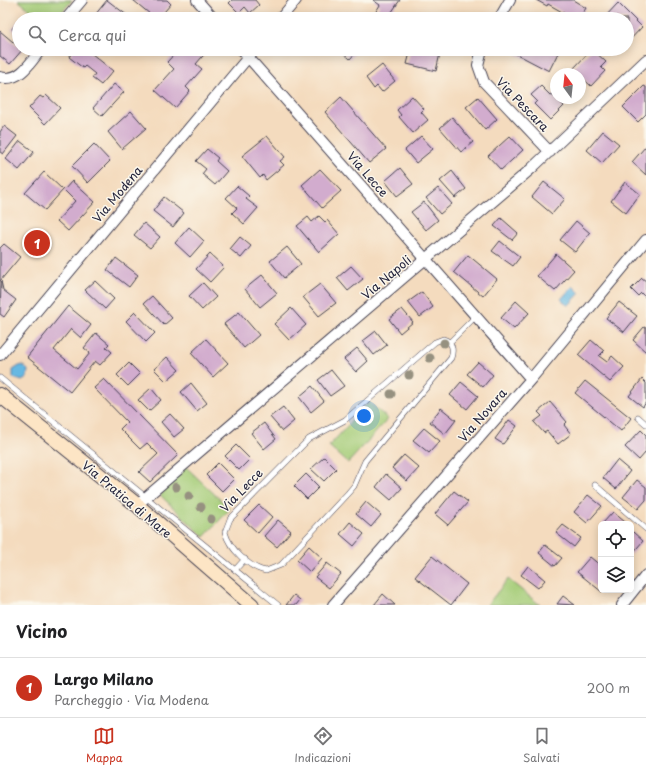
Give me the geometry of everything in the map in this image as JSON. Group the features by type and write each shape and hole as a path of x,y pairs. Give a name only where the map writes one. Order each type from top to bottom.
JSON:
{"street":[{"path":"72,12 82,0"},
{"path":"198,0 208,12"},
{"path":"286,12 296,0"},
{"path":"503,12 510,0"},
{"path":"0,77 8,79 18,75 35,56"},
{"name":"Via Pescara","path":"480,56 478,65 484,82 550,152"},
{"name":"Via Lecce","path":"248,57 531,379"},
{"name":"Via Modena","path":"0,355 248,57"},
{"name":"Via Napoli","path":"141,501 427,260 550,152 646,60"},
{"name":"Via Novara","path":"333,605 531,379 646,240"},
{"name":"Via Pratica di Mare","path":"0,395 141,501 252,605"},
{"path":"622,605 646,575"}],"lane":[{"path":"450,342 476,316"},
{"name":"Via Lecce","path":"443,339 450,342 453,350 451,358 365,461 351,489 281,565 271,570 260,570 252,566 245,559 231,546 226,537 226,528 230,519 309,439 345,420 435,342 443,339"},
{"path":"0,378 141,501 235,570 278,605"},
{"path":"638,417 646,424"},
{"path":"595,485 646,529"},
{"path":"235,570 245,559"}],"green space":[{"path":"18,0 72,0 62,12 33,12"},
{"path":"369,402 388,419 348,463 329,446"},
{"path":"186,467 230,509 204,537 160,495"},
{"path":"508,579 540,605 487,605"}],"water":[{"path":"573,286 580,293 568,306 561,299"},
{"path":"23,365 28,370 27,378 22,381 13,378 13,370"}],"building":[{"path":"107,0 123,12 97,12"},
{"path":"133,0 167,0 171,4 164,12 148,12"},
{"path":"232,0 255,0 259,5 251,12 249,12 245,7 238,12 229,3"},
{"path":"373,0 400,0 392,12 376,12 380,5"},
{"path":"536,0 573,0 586,8 583,12 562,12 548,4 547,6"},
{"path":"618,3 627,12 610,12"},
{"path":"634,19 642,27 634,36"},
{"path":"0,31 12,41 12,56 17,56 10,64 0,56"},
{"path":"95,56 113,71 101,85 92,78 95,74 85,66 83,68 69,57"},
{"path":"173,56 203,56 196,64 202,69 186,87 190,91 175,108 155,90 174,69 167,62"},
{"path":"409,56 439,56 436,71 407,64"},
{"path":"520,56 556,56 549,71"},
{"path":"585,56 600,56 606,62 601,67 605,71 591,86 586,81 586,68 574,68"},
{"path":"382,65 395,81 382,92 377,86 374,89 366,78"},
{"path":"114,84 124,92 102,116 93,108"},
{"path":"541,86 550,95 550,104 562,104 564,106 550,120 534,104 537,101 531,95"},
{"path":"644,86 646,87 646,114 638,122 623,107"},
{"path":"46,95 60,108 45,124 29,108 40,96 43,98"},
{"path":"412,96 424,109 421,112 428,120 413,133 399,117 401,115 397,110"},
{"path":"341,97 386,149 369,163 325,112"},
{"path":"478,97 497,119 485,130 466,107"},
{"path":"131,111 146,128 122,149 108,132"},
{"path":"452,117 473,142 461,152 440,128"},
{"path":"4,126 17,136 3,154 0,152 0,132"},
{"path":"603,131 619,144 602,163 587,150"},
{"path":"267,136 285,157 280,161 284,165 266,180 263,175 260,178 242,156"},
{"path":"421,136 433,149 416,163 405,150"},
{"path":"510,136 523,150 501,170 488,156"},
{"path":"20,141 34,152 19,170 6,159"},
{"path":"94,144 110,161 88,183 72,166"},
{"path":"646,146 646,175 632,162"},
{"path":"207,149 218,158 216,161 227,171 215,185 202,174 206,169 196,161"},
{"path":"400,168 413,184 397,196 385,181"},
{"path":"320,169 341,191 322,208 302,185"},
{"path":"452,171 466,189 455,198 440,181"},
{"path":"44,172 63,190 45,210 25,193"},
{"path":"72,181 95,202 68,231 57,221 75,201 64,190"},
{"path":"544,182 565,199 552,214 532,197"},
{"path":"625,182 640,194 626,213 611,201"},
{"path":"237,186 249,196 246,199 258,208 244,224 232,213 237,208 226,198"},
{"path":"438,188 452,204 440,214 426,198"},
{"path":"164,197 184,213 173,227 153,211"},
{"path":"424,202 438,220 426,230 411,212"},
{"path":"319,216 325,222 327,220 339,234 319,252 297,226 308,217 312,222"},
{"path":"501,218 518,233 512,240 494,226"},
{"path":"576,221 590,233 575,252 560,240"},
{"path":"144,223 160,237 150,248 134,235"},
{"path":"189,227 204,241 190,257 175,243"},
{"path":"240,237 251,246 241,258 230,249"},
{"path":"500,241 520,257 513,266 492,251"},
{"path":"4,244 20,257 0,281 0,248"},
{"path":"287,247 301,264 284,278 270,261"},
{"path":"210,254 224,267 210,282 196,269"},
{"path":"556,254 574,270 555,291 537,276"},
{"path":"468,255 497,279 483,296 454,272"},
{"path":"116,258 138,275 129,287 107,270"},
{"path":"351,266 363,279 348,291 337,278"},
{"path":"262,275 277,293 260,307 245,289"},
{"path":"642,278 646,281 646,298 641,293 638,296 631,289"},
{"path":"1,281 3,290 16,300 4,317 0,314"},
{"path":"95,281 114,299 105,309 85,290"},
{"path":"203,283 216,297 202,310 189,296"},
{"path":"320,284 336,303 319,316 303,297"},
{"path":"422,292 433,307 420,317 408,302"},
{"path":"152,296 172,318 164,325 144,303"},
{"path":"516,301 529,313 514,329 501,318"},
{"path":"619,302 637,316 624,332 606,318"},
{"path":"68,306 91,325 81,338 71,329 54,350 77,369 90,353 84,348 96,333 109,344 106,347 112,352 100,365 95,361 70,392 27,357"},
{"path":"291,308 306,325 289,340 274,324"},
{"path":"402,309 413,322 400,333 389,319"},
{"path":"135,312 155,333 146,342 126,321"},
{"path":"239,312 259,335 244,348 224,324"},
{"path":"644,327 646,328 646,352 633,340"},
{"path":"376,331 387,345 374,355 363,341"},
{"path":"206,339 228,363 213,377 191,353"},
{"path":"591,340 604,351 599,356 607,362 612,356 624,367 610,382 578,355"},
{"path":"357,348 368,361 356,372 344,359"},
{"path":"167,357 179,370 166,381 154,369"},
{"path":"478,362 493,375 483,387 467,374"},
{"path":"129,363 140,374 128,386 117,375"},
{"path":"331,370 344,386 330,396 318,380"},
{"path":"104,379 178,455 150,482 139,472 158,454 147,443 140,449 120,429 127,422 94,388"},
{"path":"642,379 646,383 646,402 643,407 629,396"},
{"path":"585,381 631,418 621,431 575,393"},
{"path":"461,382 478,396 467,409 450,395"},
{"path":"191,383 207,403 197,411 181,392"},
{"path":"312,386 324,401 311,412 299,397"},
{"path":"151,388 161,400 149,411 138,400"},
{"path":"550,402 567,422 564,425 571,434 558,444 547,431 544,433 534,422 542,416 538,412"},
{"path":"283,407 294,421 282,431 270,417"},
{"path":"441,408 456,420 445,434 430,422"},
{"path":"170,414 184,429 174,437 161,422"},
{"path":"509,420 517,426 503,444 495,439"},
{"path":"264,423 276,439 264,449 251,433"},
{"path":"424,428 440,441 429,453 413,440"},
{"path":"641,430 646,435 646,452 639,460 625,447"},
{"path":"236,445 250,459 239,470 225,456"},
{"path":"404,455 419,468 407,481 392,468"},
{"path":"324,457 336,469 324,481 311,469"},
{"path":"617,460 630,471 616,489 603,478"},
{"path":"218,463 234,479 222,491 206,475"},
{"path":"306,474 319,487 307,499 294,486"},
{"path":"386,474 402,488 391,500 376,487"},
{"path":"637,480 646,487 646,500 638,509 623,497"},
{"path":"454,491 468,502 448,525 435,514"},
{"path":"588,495 602,506 587,523 574,512"},
{"path":"366,502 381,515 371,527 356,514"},
{"path":"259,505 272,517 258,533 244,520"},
{"path":"613,512 624,521 605,521"},
{"path":"278,520 291,531 277,547 264,536"},
{"path":"350,522 364,534 354,546 340,534"},
{"path":"563,525 581,538 574,547 556,533"},
{"path":"634,533 643,541 634,552"},
{"path":"545,545 562,558 555,566 539,553"},
{"path":"309,546 322,558 310,572 297,560"},
{"path":"432,556 467,584 451,605 415,577"},
{"path":"590,557 598,564 598,589 577,572"},
{"path":"327,563 341,574 329,588 315,577"},
{"path":"528,566 545,580 538,588 521,575"},
{"path":"383,594 395,605 374,605"},
{"path":"294,595 300,600 296,605 286,605"},
{"path":"563,596 575,605 557,604"}],"place":[{"name":"Largo Milano","path":"37,243"}]}
